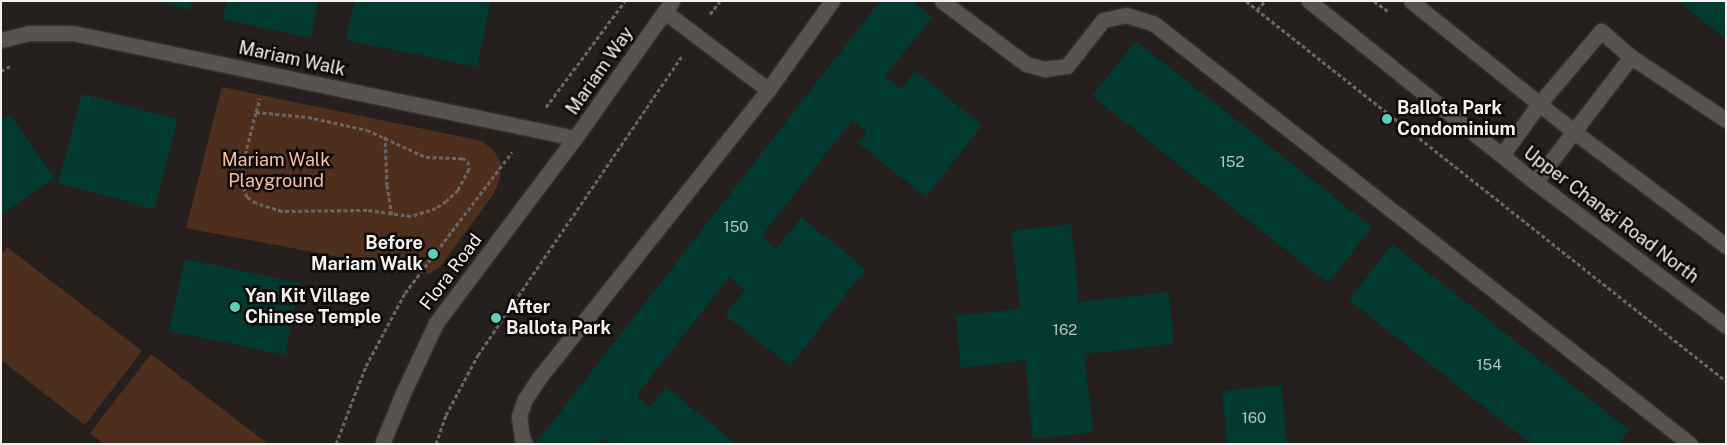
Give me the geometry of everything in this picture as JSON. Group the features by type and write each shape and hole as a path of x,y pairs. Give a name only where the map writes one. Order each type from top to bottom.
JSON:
{"street":[{"path":"525,444 522,438 520,416 525,399 539,378 768,90 832,1"},
{"path":"942,1 1026,64 1045,69 1067,66 1103,20 1126,15 1153,23 1690,444"},
{"name":"Upper Changi Road North","path":"1310,1 1535,182 1726,326"},
{"path":"1411,1 1573,132 1726,246"},
{"path":"669,6 696,35 768,90"},
{"name":"Mariam Way","path":"575,138 669,6"},
{"name":"Mariam Walk","path":"1,40 29,33 73,32 575,138"},
{"path":"1502,155 1539,104 1600,32 1631,57 1726,120"},
{"path":"1535,182 1631,57"},
{"name":"Flora Road","path":"382,444 402,393 436,323 575,138"}],"path":[{"path":"336,444 366,366 405,293 625,1"},
{"path":"436,444 446,415 478,355 720,1"},
{"path":"1246,1 1726,381"},
{"path":"1257,10 1265,1"},
{"path":"256,112 326,120 385,136 426,157 455,156 466,159 469,165 466,178 458,190 436,208 411,216 392,215 367,210 282,211 256,204 247,197 241,181 242,167 256,112 260,99"},
{"path":"385,136 387,185 392,215"}],"green space":[{"name":"Mariam Walk Playground","path":"222,87 482,141 494,151 501,163 500,178 495,192 440,267 429,274 186,228"},
{"path":"7,247 142,351 85,425 1,360 1,255"},
{"path":"151,354 268,444 104,444 90,433"}],"building":[{"path":"154,1 192,1 190,10"},
{"path":"226,1 318,1 311,38 222,19"},
{"path":"354,1 491,1 477,67 346,40"},
{"path":"880,1 912,1 932,17 885,76 901,89 915,71 982,125 926,197 858,143 867,132 852,120 761,237 776,249 801,217 866,269 790,366 725,315 745,290 729,277 636,396 650,407 666,387 734,442 732,444 610,444 604,438 599,444 535,444"},
{"path":"1678,1 1726,1 1726,39"},
{"path":"1136,41 1372,227 1328,283 1092,96"},
{"path":"82,94 178,119 154,209 58,183"},
{"path":"10,114 54,178 1,215 1,121"},
{"path":"1071,224 1079,302 1168,292 1174,344 1084,354 1093,432 1033,439 1025,360 961,368 956,316 1020,309 1011,231"},
{"path":"1392,244 1629,430 1618,444 1531,444 1349,300"},
{"name":"Yan Kit Village Chinese Temple","path":"185,259 300,283 285,355 169,331"},
{"path":"1281,385 1287,444 1227,444 1222,391"}],"place":[{"name":"Ballota Park Condominium","path":"1387,119"},
{"name":"Before Mariam Walk","path":"433,254"},
{"name":"Yan Kit Village Chinese Temple","path":"235,307"},
{"name":"After Ballota Park","path":"496,318"}]}
